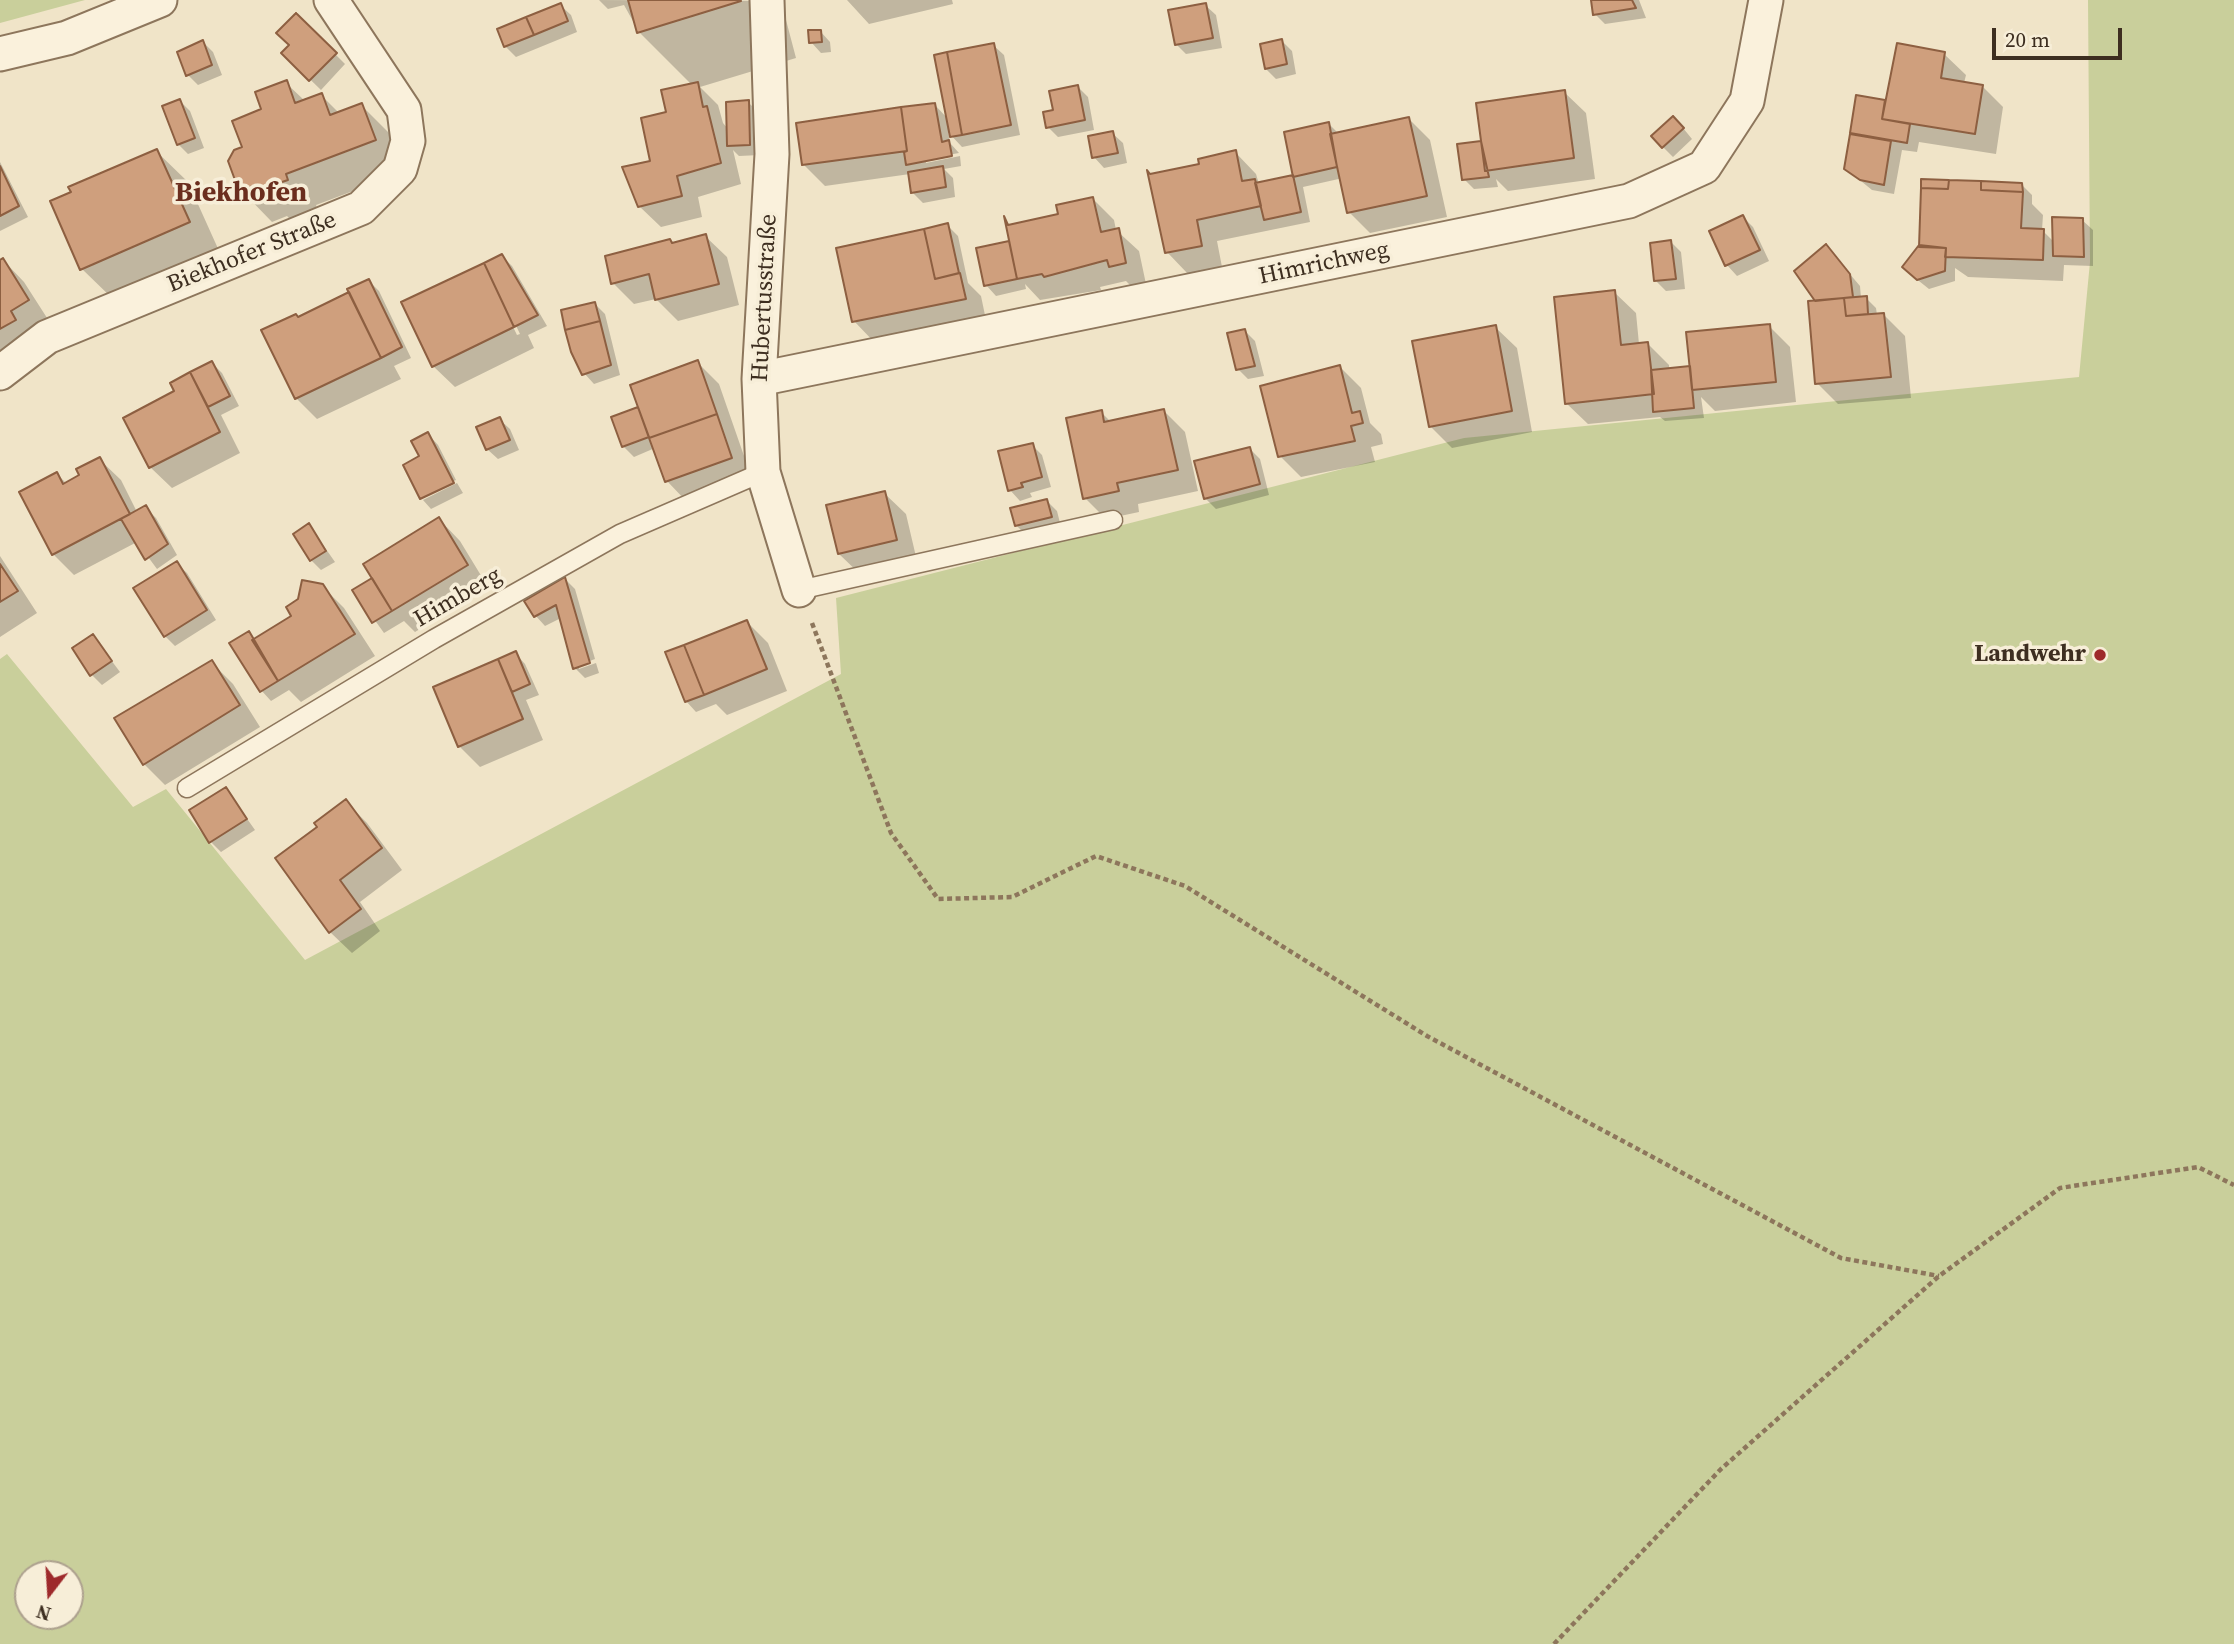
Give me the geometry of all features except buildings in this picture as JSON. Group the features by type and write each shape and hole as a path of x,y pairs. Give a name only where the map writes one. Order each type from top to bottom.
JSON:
{"street":[{"path":"0,54 67,38 160,0"},
{"name":"Biekhofer Straße","path":"0,373 47,337 361,208 400,169 408,141 404,110 331,0"},
{"name":"Hubertusstraße","path":"767,0 772,154 760,379 763,472 799,590"},
{"name":"Himrichweg","path":"760,379 1629,201 1704,167 1747,102 1766,0"}],"lane":[{"name":"Himberg","path":"187,788 434,639 620,534 763,472"},
{"path":"799,590 1113,520"}],"path":[{"path":"799,590 891,833 937,899 1012,897 1096,856 1185,886 1427,1036 1841,1258 1939,1276"},
{"path":"1554,1644 1721,1469 1939,1276 2060,1188 2198,1167 2234,1185"}],"green space":[{"path":"0,0 85,0 0,23"},
{"path":"2088,0 2234,0 2234,1644 0,1644 0,659 7,654 133,807 166,789 305,960 841,674 836,598 1464,438 2079,377 2090,262"}],"place":[{"name":"Landwehr","path":"2100,655"}],"district":[{"name":"Biekhofen","path":"241,194"}]}
